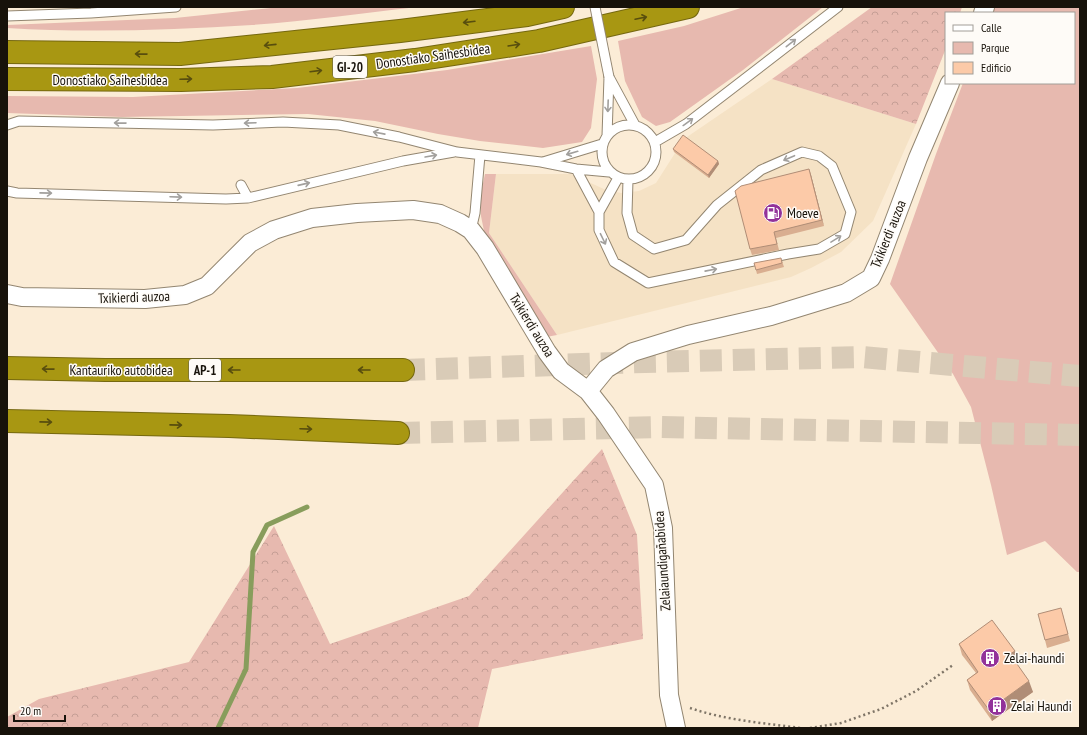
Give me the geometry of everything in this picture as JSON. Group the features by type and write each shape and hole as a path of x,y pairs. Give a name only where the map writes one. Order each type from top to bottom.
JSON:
{"highway":[{"name":"Donostiako Saihesbidea","path":"7,52 180,54 400,31 527,15 563,7"},
{"name":"Donostiako Saihesbidea","path":"7,79 181,80 272,77 415,60 539,41 688,7"},
{"name":"Kantauriko autobidea","path":"7,368 105,370 403,370"},
{"path":"7,421 229,426 398,433"}],"street":[{"name":"Txikierdi auzoa","path":"7,294 22,297 145,299 185,295 207,286 250,243 274,230 312,218 357,213 413,210 440,214 471,230 485,248 547,352 562,371 588,390 606,370 633,352 688,335 771,316 846,293 871,278 880,259 918,158 950,84"},
{"name":"Zelaiaundigañabidea","path":"588,390 654,485 663,528 669,695 676,728"}],"lane":[{"path":"7,16 176,7"},
{"path":"596,7 609,77 604,140 601,154 603,163 609,172"},
{"path":"655,142 686,124 838,7"},
{"path":"609,77 635,125"},
{"path":"7,125 19,121 213,125 283,122 339,125 400,137 457,152 541,162 576,169 609,172 623,179 638,178 648,173 654,163 657,153 655,142 647,131 635,125 622,126 613,130 604,140 541,162"},
{"path":"7,191 17,193 218,199 248,198 403,161 457,152"},
{"path":"576,169 599,212 599,230 614,262 648,283 788,254 820,249 844,234 851,212 832,166 819,156 802,152 761,170 717,205 686,240 654,249 633,235 627,212 623,179"},
{"path":"471,230 475,213 480,155"},
{"path":"599,212 623,179"},
{"path":"241,185 248,198"}],"path":[{"path":"810,728 841,723 881,709 916,691 953,665"},
{"path":"669,695 685,706 707,714 800,728"}],"shaded area":[{"path":"772,79 916,124 873,221 841,252 791,277 557,335 489,233 496,174 571,174 606,190 621,193 639,191 656,183 684,139"}],"green space":[{"path":"281,7 418,7 293,21 222,27 99,31 7,28 7,25 175,18"},
{"path":"744,7 823,7 743,70 670,122 656,126 642,117 625,81 618,41 684,26"},
{"path":"872,7 962,7 960,12 945,12 945,51 916,124 772,79"},
{"path":"995,7 1080,7 1080,572 1077,572 1045,541 1007,555 971,407 953,374 890,284 963,84 1075,84 1075,12 992,12"},
{"path":"591,46 597,79 591,128 582,142 543,148 480,141 375,121 308,114 122,117 7,113 7,96 133,97 297,88 447,70"},
{"path":"485,174 496,174 489,233 557,335 546,337 484,231 481,216 480,197"},
{"path":"602,449 637,535 643,639 492,669 478,728 7,728 7,717 39,699 189,662 274,526 330,644 469,596"}],"building":[{"path":"683,135 718,161 708,175 673,149"},
{"path":"809,169 822,220 774,232 777,244 750,249 735,191 741,186"},
{"path":"781,258 782,263 756,270 754,263"},
{"path":"1061,608 1068,634 1045,640 1038,614"},
{"path":"992,620 1015,651 1010,654 1029,681 989,710 967,680 978,672 959,644"}],"waterway":[{"path":"218,728 246,669 253,552 267,525 307,507"}],"tunnel":[{"path":"403,370 861,357 1080,376"},
{"path":"398,433 657,427 1080,435"}],"place":[{"name":"Moeve","path":"773,213"},
{"name":"Zelai-haundi","path":"990,658"},
{"name":"Zelai Haundi","path":"997,706"}]}
